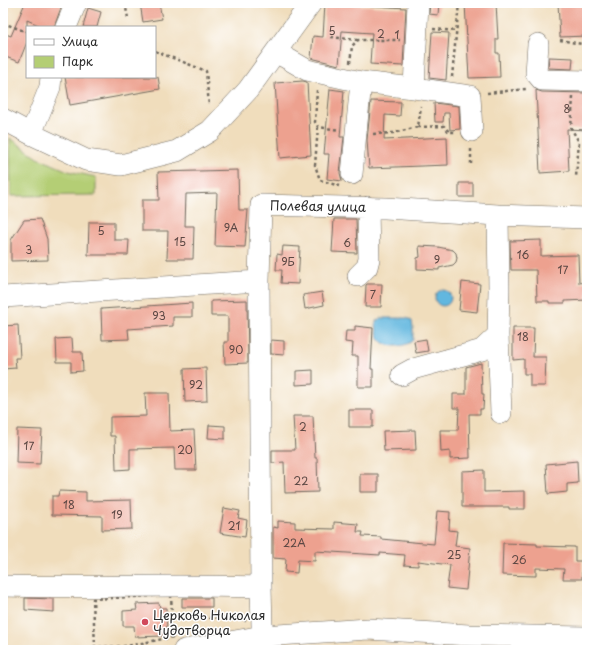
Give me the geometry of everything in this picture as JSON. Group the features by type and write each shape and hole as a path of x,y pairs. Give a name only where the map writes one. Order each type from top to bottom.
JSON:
{"street":[{"path":"66,26 76,3"},
{"path":"3,119 86,160 121,165 177,151 210,131 248,90 311,3"},
{"path":"418,3 418,89"},
{"path":"538,44 536,73 542,80 581,81"},
{"path":"276,52 308,70 319,73 355,81 460,95 472,130"},
{"path":"31,134 50,87 51,78"},
{"path":"352,174 356,131 355,81"},
{"name":"Полевая улица","path":"259,281 261,205 368,207 498,215 587,218"},
{"path":"358,276 367,268 369,259 368,207"},
{"path":"498,215 498,335 501,413"},
{"path":"3,297 259,281 261,587 263,636"},
{"path":"402,375 413,369 482,350 498,335"},
{"path":"3,586 78,587 208,585 261,587"},
{"path":"184,650 263,636 368,629 469,635 587,637"}],"path":[{"path":"125,3 128,18"},
{"path":"459,3 456,31 460,95 527,88 542,80"},
{"path":"3,23 26,32"},
{"path":"331,37 358,40 456,31"},
{"path":"355,81 352,46 358,40"},
{"path":"560,40 587,45"},
{"path":"156,51 206,71 210,131"},
{"path":"319,73 315,122 318,127 315,164 320,180 336,186 352,186 352,174"},
{"path":"576,177 579,142 571,128 581,81"},
{"path":"418,89 418,127"},
{"path":"318,127 356,131 369,134 393,133 418,127 444,126 449,132 472,130"},
{"path":"171,596 172,619 173,637 127,646 95,647 93,598 171,596"},
{"path":"167,619 233,617"}],"green space":[{"path":"10,138 38,158 68,171 96,177 96,195 11,196"}],"water":[{"path":"440,290 446,290 451,295 449,304 446,306 440,306 435,301 435,295"},
{"path":"381,318 407,318 412,321 413,340 406,344 397,346 383,343 377,334 376,326 376,321"}],"building":[{"path":"25,3 58,3 62,5 54,26 41,26 27,20 26,44 19,62 3,56 3,33 11,36"},
{"path":"140,3 159,3 162,19 143,22"},
{"path":"325,3 406,8 403,66 370,64 372,33 342,31 339,65 311,58 313,36 323,37"},
{"path":"430,3 439,3 438,15 429,14"},
{"path":"465,3 496,3 498,39 496,39 496,53 499,53 500,77 469,78"},
{"path":"558,3 587,3 587,36 560,37"},
{"path":"88,8 101,12 97,26 83,26"},
{"path":"432,32 449,33 446,80 429,78"},
{"path":"549,57 573,58 572,69 548,68"},
{"path":"158,77 160,89 70,105 65,78"},
{"path":"307,82 311,155 280,158 275,83"},
{"path":"330,89 344,91 340,137 344,137 340,173 342,181 327,179 329,154 324,154"},
{"path":"536,90 542,92 587,93 587,130 567,129 569,171 540,173"},
{"path":"371,101 401,102 400,116 385,115 384,140 447,137 448,165 369,168 367,140"},
{"path":"434,103 459,106 460,129 450,130 449,113 444,113 443,122 435,122"},
{"path":"238,170 239,210 248,210 245,247 215,246 217,193 186,194 185,226 194,226 193,259 167,259 168,231 142,231 142,200 159,200 158,172"},
{"path":"459,183 473,183 473,197 459,197"},
{"path":"40,219 47,239 48,260 11,261 11,240 24,220"},
{"path":"334,219 356,219 357,253 332,252"},
{"path":"89,222 114,222 114,240 129,240 128,255 88,255"},
{"path":"541,240 541,256 578,255 579,283 587,282 587,300 565,301 565,303 537,301 536,270 511,270 510,241"},
{"path":"283,246 300,247 298,284 281,283 282,270 276,270 277,254 282,255"},
{"path":"419,246 438,247 453,250 456,253 456,262 453,265 439,268 439,270 417,269 417,258 420,257"},
{"path":"462,282 480,284 477,312 459,310"},
{"path":"367,284 382,284 381,307 365,307"},
{"path":"322,292 324,305 305,309 303,295"},
{"path":"247,300 248,363 225,364 224,342 228,342 228,316 211,316 211,301"},
{"path":"192,303 192,317 173,317 173,326 128,329 129,339 102,340 101,309"},
{"path":"18,325 20,358 15,358 16,368 3,369 3,326"},
{"path":"355,326 373,328 371,369 373,369 373,387 358,387 358,356 352,356 353,343 345,342 346,331 355,331"},
{"path":"513,328 534,328 533,357 546,357 545,386 530,386 530,374 524,374 524,359 513,360"},
{"path":"72,338 73,352 82,352 83,371 71,372 71,362 57,362 56,339"},
{"path":"426,339 428,351 416,353 414,341"},
{"path":"271,340 284,341 284,355 271,354"},
{"path":"481,363 482,394 484,394 483,409 480,409 480,414 469,414 470,458 450,459 450,451 441,452 440,430 458,430 459,408 453,408 453,394 466,394 466,367"},
{"path":"206,368 207,401 185,402 184,369"},
{"path":"313,370 313,384 296,385 296,371"},
{"path":"145,393 169,393 170,431 194,430 196,470 175,470 174,448 130,449 130,469 116,470 115,436 110,436 110,417 146,416"},
{"path":"349,410 373,410 373,427 349,427"},
{"path":"293,416 313,416 315,458 317,458 318,492 285,493 284,462 272,463 272,450 295,450"},
{"path":"209,425 225,426 225,439 208,438"},
{"path":"17,429 42,430 40,464 16,463"},
{"path":"415,430 416,450 384,451 383,431"},
{"path":"577,461 578,483 567,484 567,492 548,494 546,464"},
{"path":"484,470 484,492 525,491 525,509 509,509 509,507 462,507 462,471"},
{"path":"360,474 378,474 378,492 360,492"},
{"path":"59,491 86,492 86,501 131,500 132,529 102,530 102,516 52,515 52,496 58,496"},
{"path":"224,508 240,511 238,518 247,520 245,537 220,533"},
{"path":"437,511 450,512 449,530 457,531 455,546 470,548 466,590 447,588 450,565 418,561 418,566 404,565 405,555 315,551 315,561 298,560 297,573 285,572 286,559 273,558 273,527 278,528 278,521 295,522 295,528 334,529 334,522 358,524 357,532 363,532 362,536 434,544"},
{"path":"503,543 575,547 575,561 582,561 582,579 563,579 564,569 536,568 536,576 502,575"},
{"path":"25,598 54,599 54,612 25,610"},
{"path":"182,598 212,598 212,607 182,607"},
{"name":"Церковь Николая Чудотворца","path":"159,603 160,608 166,608 167,631 163,631 163,636 135,637 134,626 123,626 123,611 137,610 136,604"}],"place":[{"name":"Церковь Николая Чудотворца","path":"145,622"}]}
